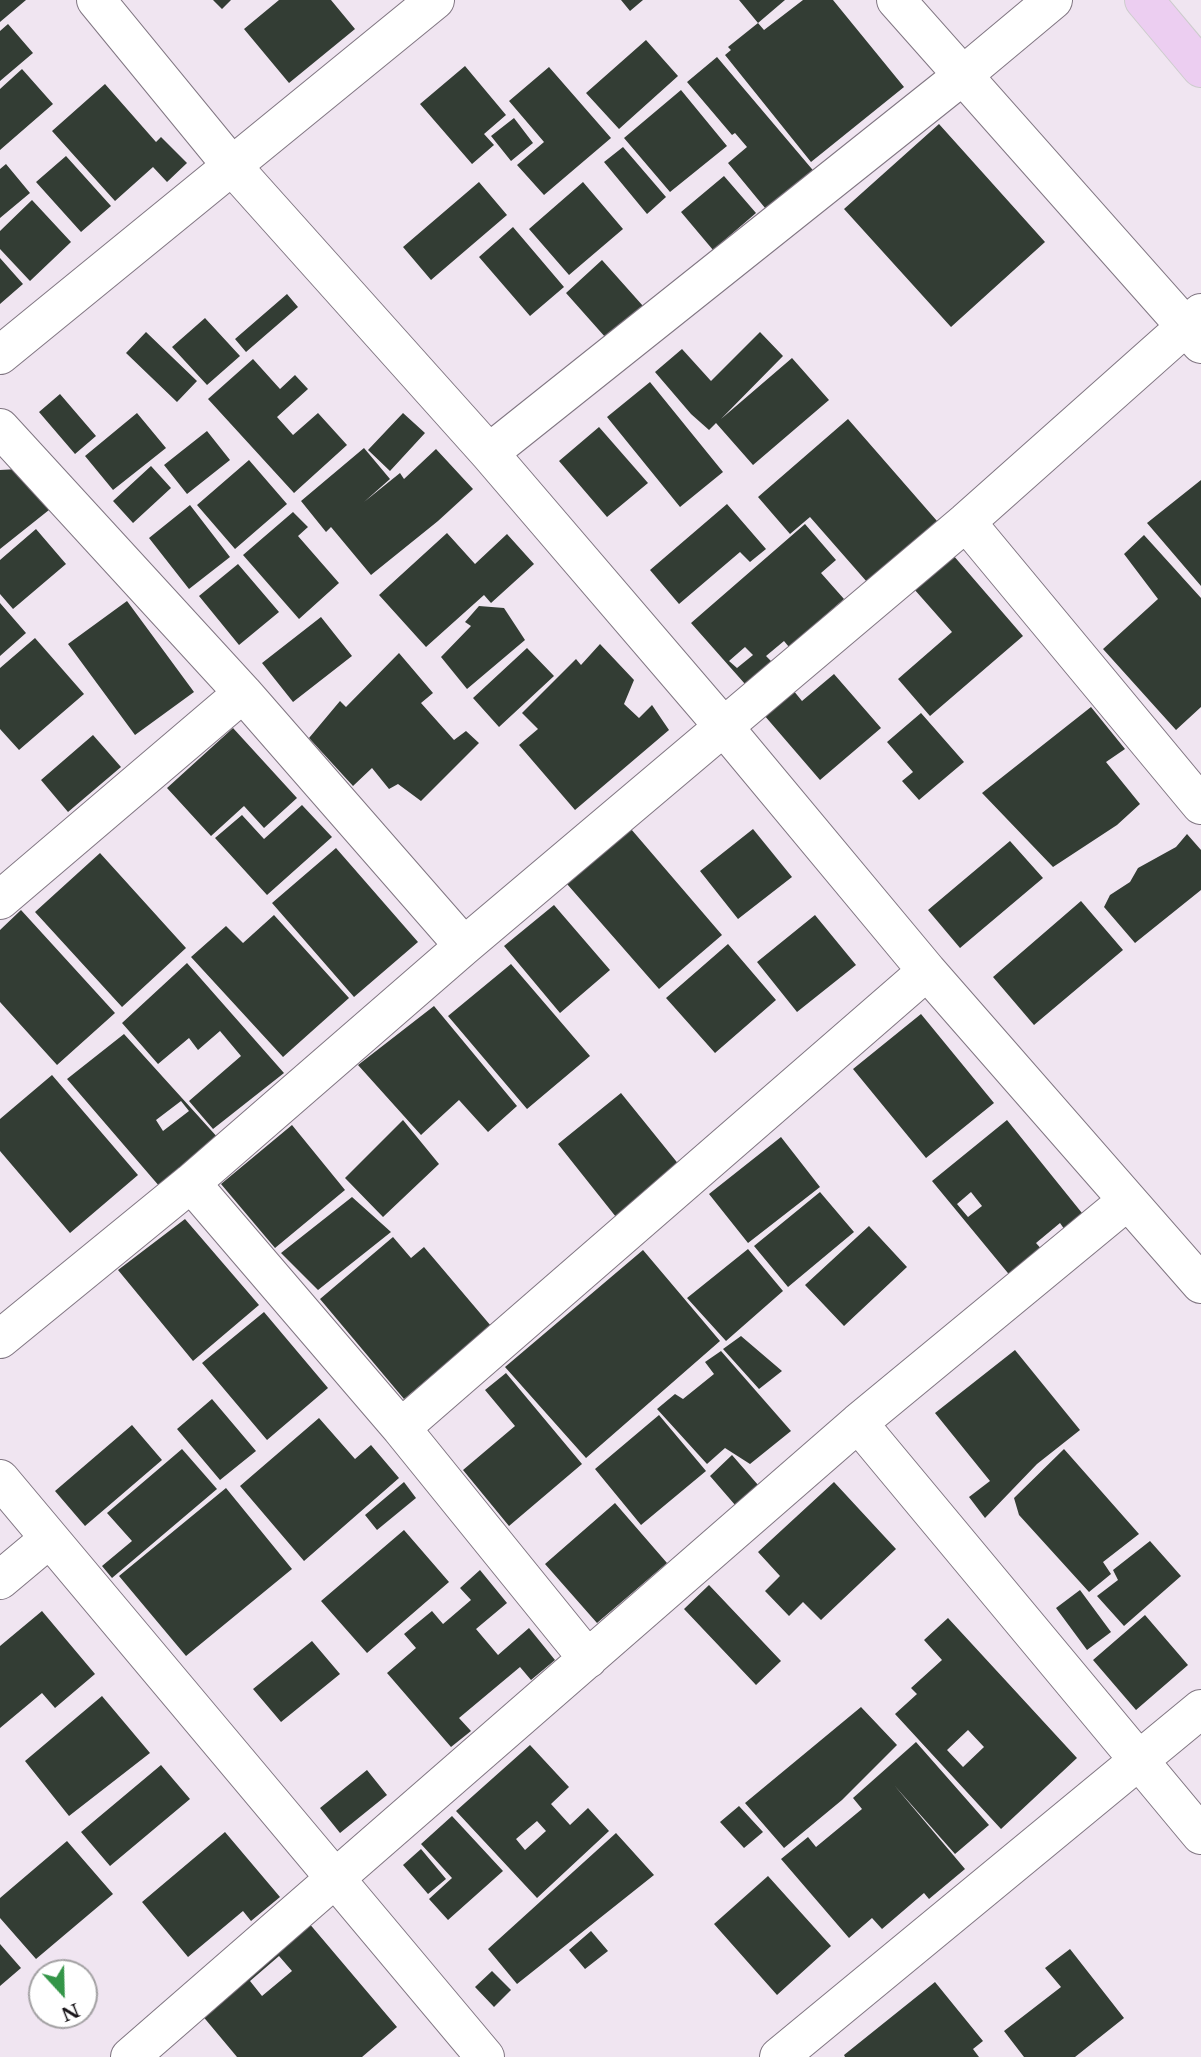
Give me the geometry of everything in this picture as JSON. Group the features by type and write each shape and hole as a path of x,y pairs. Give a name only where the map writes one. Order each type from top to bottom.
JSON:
{"main road":[{"path":"1144,0 1201,68"}],"street":[{"path":"96,0 232,166 489,453 723,726 927,971 1201,1284"},
{"path":"0,355 435,0"},
{"path":"0,1339 191,1183 464,946 1196,328 895,0"},
{"path":"489,453 962,76 1053,0"},
{"path":"0,428 243,693 464,946"},
{"path":"966,522 1201,805"},
{"path":"0,900 243,693"},
{"path":"401,1428 927,971"},
{"path":"191,1183 401,1428 588,1659"},
{"path":"130,2057 858,1423 1126,1201"},
{"path":"858,1423 1201,1835"},
{"path":"0,1479 485,2057"},
{"path":"0,1580 49,1539"},
{"path":"779,2057 1201,1709"}],"building":[{"path":"0,0 26,0 0,22"},
{"path":"213,0 231,0 222,9"},
{"path":"279,0 331,0 355,29 289,83 244,29"},
{"path":"621,0 643,0 630,11"},
{"path":"739,0 785,0 758,23"},
{"path":"803,0 833,0 904,87 811,162 725,55 731,50 728,47 758,23 764,30"},
{"path":"8,24 33,53 0,81 0,31"},
{"path":"646,40 678,76 619,129 586,93"},
{"path":"717,57 817,175 770,214 728,163 747,147 735,133 732,135 687,82"},
{"path":"465,66 506,115 484,134 494,145 472,164 420,104"},
{"path":"549,67 611,138 544,195 517,165 544,142 509,101"},
{"path":"22,69 53,104 0,150 0,89"},
{"path":"105,84 156,142 161,137 187,163 167,182 153,167 115,201 52,131"},
{"path":"681,90 727,146 670,192 624,138"},
{"path":"514,118 533,143 511,161 491,136"},
{"path":"939,124 1045,242 951,327 844,209"},
{"path":"623,147 666,197 647,214 604,162"},
{"path":"66,156 111,206 81,232 36,182"},
{"path":"6,164 30,193 0,218 0,169"},
{"path":"724,176 756,213 713,250 681,212"},
{"path":"479,182 507,215 431,280 403,247"},
{"path":"583,182 623,229 569,275 529,229"},
{"path":"32,200 71,242 30,281 0,249 0,231"},
{"path":"513,227 564,287 530,316 479,257"},
{"path":"0,258 23,284 0,304"},
{"path":"602,260 643,306 606,338 566,293"},
{"path":"287,294 298,307 246,352 235,339"},
{"path":"205,318 240,356 207,385 172,347"},
{"path":"146,332 197,381 177,402 126,353"},
{"path":"760,332 783,356 721,419 792,358 829,400 753,465 716,423 709,430 691,414 655,372 682,349 711,381"},
{"path":"253,359 280,389 295,375 308,389 277,417 293,435 318,413 347,445 294,493 208,399"},
{"path":"650,382 723,472 680,507 607,417"},
{"path":"60,394 96,436 75,454 39,412"},
{"path":"137,413 166,448 113,490 85,456"},
{"path":"403,413 425,433 390,471 368,450"},
{"path":"848,419 937,521 867,582 810,517 790,534 758,497"},
{"path":"599,427 648,483 607,517 559,461"},
{"path":"207,431 230,460 187,494 164,465"},
{"path":"364,448 390,479 364,502 400,473 404,479 436,449 473,489 371,575 331,527 326,532 301,501"},
{"path":"249,460 287,504 235,549 197,505"},
{"path":"151,466 171,488 133,523 113,501"},
{"path":"18,469 54,506 0,549 0,470"},
{"path":"1201,480 1201,586 1147,523"},
{"path":"727,504 766,549 750,562 740,552 679,604 650,570"},
{"path":"190,505 230,557 189,589 149,538"},
{"path":"293,512 308,527 298,536 339,583 299,619 243,555"},
{"path":"805,524 836,560 821,573 844,599 789,647 784,641 766,656 772,662 745,684 691,623","holes":["745,647 753,655 737,668 729,661"]},
{"path":"36,529 66,564 13,609 0,594 0,560"},
{"path":"447,533 475,564 507,534 534,564 491,603 484,595 426,647 379,595"},
{"path":"1144,535 1201,598 1201,707 1176,730 1103,649 1158,599 1124,554"},
{"path":"953,555 1023,636 930,716 898,679 952,632 914,589"},
{"path":"238,564 279,612 239,645 199,596"},
{"path":"127,601 194,692 135,735 68,644"},
{"path":"0,603 26,633 0,656"},
{"path":"479,606 504,608 525,640 467,689 441,657 471,626 465,622"},
{"path":"321,617 352,656 293,702 262,663"},
{"path":"35,638 84,694 19,750 0,729 0,668"},
{"path":"600,644 634,680 624,704 639,718 652,705 669,730 575,810 519,745 538,729 522,713 576,659 581,665"},
{"path":"527,648 554,676 499,727 473,698"},
{"path":"399,653 433,693 421,703 454,740 466,731 479,743 421,801 398,784 389,789 372,768 353,786 309,738 340,701 346,707"},
{"path":"834,674 881,728 820,780 764,715 793,690 802,701"},
{"path":"1091,707 1125,749 1106,762 1140,804 1117,825 1053,867 982,793"},
{"path":"921,713 964,762 919,800 902,781 913,772 887,742"},
{"path":"233,728 297,798 264,828 244,806 211,836 167,788"},
{"path":"93,735 121,767 68,812 41,780"},
{"path":"302,805 332,837 267,895 215,838 242,815 264,839"},
{"path":"631,829 722,935 659,989 567,884"},
{"path":"753,829 792,877 738,919 700,871"},
{"path":"1187,834 1201,850 1201,890 1135,943 1104,907 1110,895 1130,882 1138,868 1176,847"},
{"path":"1010,841 1043,878 960,948 928,910"},
{"path":"336,848 418,942 354,997 272,903"},
{"path":"100,853 186,948 122,1007 35,912"},
{"path":"1081,901 1123,950 1034,1025 993,977"},
{"path":"554,905 610,970 560,1013 504,946"},
{"path":"21,910 115,1013 57,1065 0,1002 0,930"},
{"path":"274,915 349,998 283,1057 191,957 226,926 243,943"},
{"path":"815,915 856,965 797,1012 757,962"},
{"path":"728,944 776,1000 715,1053 666,998"},
{"path":"187,963 284,1073 213,1129 189,1101 241,1056 220,1031 198,1050 189,1038 158,1064 122,1023"},
{"path":"511,964 590,1056 527,1109 448,1016"},
{"path":"434,1006 517,1106 488,1132 459,1100 421,1135 358,1065"},
{"path":"921,1014 994,1103 926,1158 853,1069"},
{"path":"124,1034 219,1139 160,1187 67,1079","holes":["181,1101 189,1111 163,1131 156,1120"]},
{"path":"52,1075 138,1175 70,1233 0,1151 0,1119"},
{"path":"621,1093 680,1166 616,1217 558,1144"},
{"path":"403,1120 439,1164 383,1217 345,1178"},
{"path":"1007,1120 1086,1218 1067,1233 1060,1223 1036,1243 1044,1252 1012,1278 932,1181","holes":["971,1192 982,1206 968,1217 957,1204"]},
{"path":"292,1125 345,1190 275,1248 221,1184"},
{"path":"781,1137 820,1187 748,1243 709,1194"},
{"path":"820,1192 854,1232 788,1287 754,1246"},
{"path":"352,1197 391,1232 318,1290 281,1253"},
{"path":"185,1219 259,1305 193,1361 118,1270"},
{"path":"869,1226 907,1267 844,1326 805,1285"},
{"path":"393,1237 411,1258 424,1247 491,1326 404,1399 320,1299"},
{"path":"748,1249 783,1291 726,1341 687,1298"},
{"path":"643,1250 720,1341 586,1458 505,1367"},
{"path":"264,1312 328,1388 267,1440 202,1363"},
{"path":"741,1336 782,1371 759,1389 723,1349"},
{"path":"1015,1350 1080,1430 1037,1464 985,1518 969,1497 990,1481 935,1413"},
{"path":"721,1351 791,1431 750,1464 725,1448 707,1464 657,1409 675,1394 683,1399 714,1374 705,1362"},
{"path":"506,1373 582,1464 509,1526 463,1470 515,1426 485,1390"},
{"path":"212,1399 256,1451 220,1480 177,1429"},
{"path":"659,1415 706,1471 641,1525 595,1469"},
{"path":"319,1418 355,1459 371,1445 399,1478 304,1561 240,1486"},
{"path":"132,1425 162,1460 85,1526 55,1491"},
{"path":"182,1449 217,1489 112,1578 102,1566 132,1541 107,1513"},
{"path":"1064,1449 1139,1534 1103,1562 1111,1574 1089,1592 1019,1515 1014,1498"},
{"path":"732,1455 765,1493 742,1513 710,1476"},
{"path":"404,1482 416,1498 377,1530 365,1515"},
{"path":"834,1482 896,1549 821,1620 803,1602 789,1616 765,1591 780,1576 758,1552"},
{"path":"226,1488 292,1569 186,1656 119,1576"},
{"path":"615,1503 667,1563 597,1623 545,1564"},
{"path":"404,1530 449,1582 367,1653 321,1601"},
{"path":"1150,1541 1181,1576 1124,1626 1097,1596 1118,1580 1113,1570"},
{"path":"480,1570 507,1603 476,1629 498,1655 529,1628 555,1660 531,1680 520,1667 459,1718 471,1731 451,1747 387,1673 416,1648 404,1634 432,1611 443,1624 471,1600 460,1588"},
{"path":"709,1585 781,1661 756,1685 684,1609"},
{"path":"1080,1590 1111,1632 1087,1650 1056,1608"},
{"path":"42,1611 95,1674 55,1708 42,1693 0,1728 0,1646"},
{"path":"1145,1615 1188,1665 1136,1710 1093,1660"},
{"path":"948,1618 1077,1758 1001,1829 895,1714 917,1694 911,1688 942,1660 924,1640","holes":["968,1730 984,1747 963,1767 947,1750"]},
{"path":"312,1641 340,1674 281,1722 253,1689"},
{"path":"102,1696 150,1753 69,1816 25,1761"},
{"path":"861,1707 897,1745 842,1800 784,1848 745,1803"},
{"path":"916,1742 989,1825 955,1854 894,1785 965,1869 929,1899 924,1893 882,1929 872,1918 849,1938 781,1859 808,1837 816,1847 862,1809 853,1798"},
{"path":"530,1745 569,1787 551,1804 570,1825 588,1808 609,1831 537,1898 456,1811","holes":["537,1821 546,1831 525,1850 516,1839"]},
{"path":"161,1765 190,1799 110,1866 81,1832"},
{"path":"367,1770 387,1795 340,1833 320,1808"},
{"path":"739,1806 763,1832 744,1848 720,1822"},
{"path":"452,1816 503,1871 448,1920 429,1899 452,1878 421,1844"},
{"path":"225,1832 280,1897 251,1921 243,1911 188,1957 142,1902"},
{"path":"616,1833 654,1875 517,1984 488,1949"},
{"path":"67,1841 113,1894 36,1959 0,1918 0,1898"},
{"path":"421,1849 446,1879 428,1894 403,1865"},
{"path":"768,1876 831,1946 777,1995 714,1924"},
{"path":"308,1922 397,2027 362,2057 237,2057 201,2014","holes":["279,1956 292,1971 262,1996 250,1981"]},
{"path":"591,1931 608,1951 585,1969 569,1950"},
{"path":"0,1944 21,1968 0,1986"},
{"path":"1070,1949 1124,2018 1075,2057 1024,2057 1004,2031 1061,1987 1045,1968"},
{"path":"492,1971 511,1990 494,2007 475,1987"},
{"path":"935,1982 983,2041 973,2049 979,2057 845,2057 844,2055"}]}
